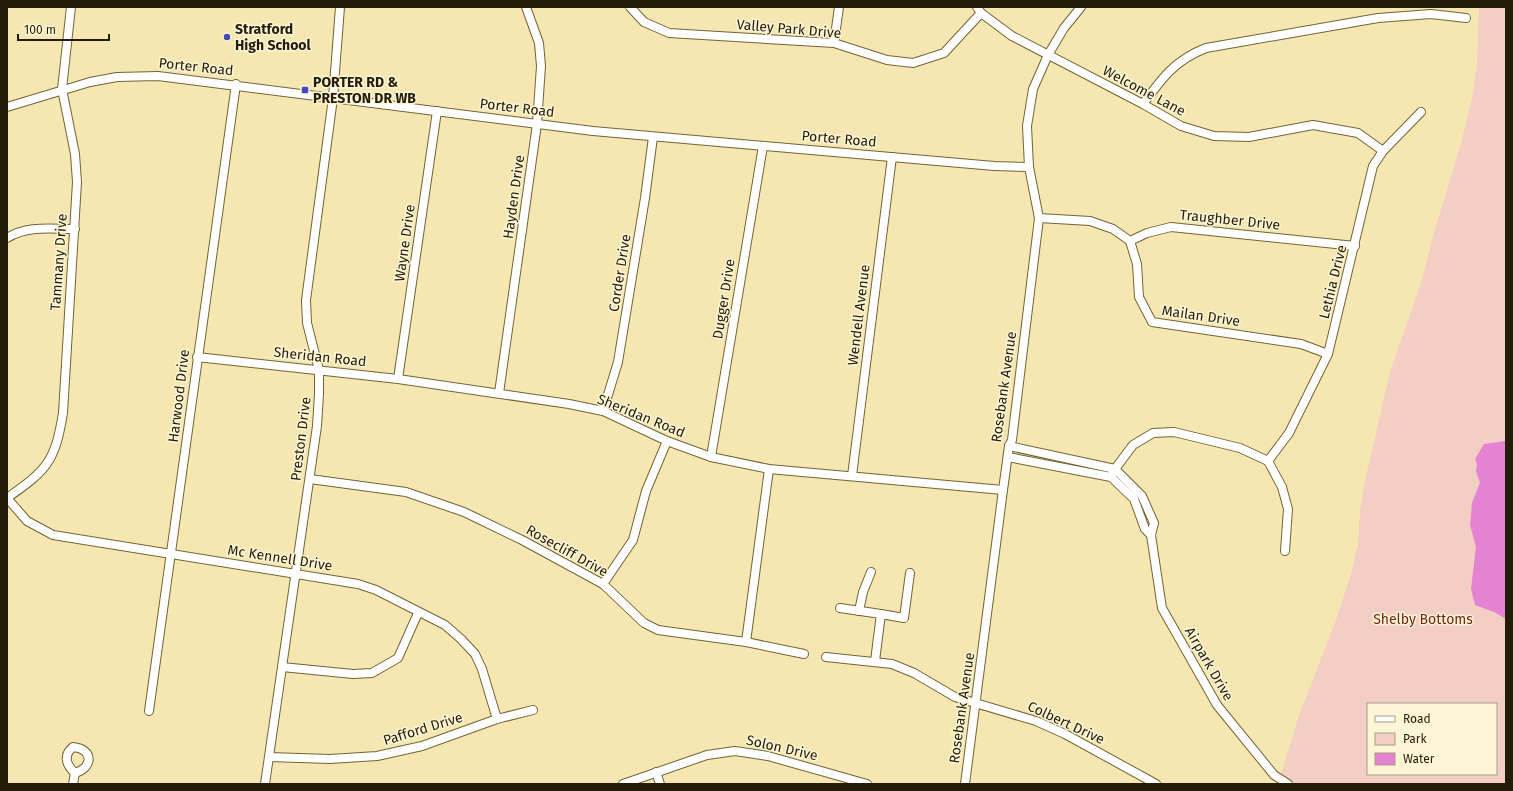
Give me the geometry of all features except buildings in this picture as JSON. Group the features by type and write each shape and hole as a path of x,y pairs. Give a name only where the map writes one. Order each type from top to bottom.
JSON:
{"street":[{"name":"Tammany Drive","path":"7,498 30,482 47,466 57,443 63,413 77,182 75,154 62,89 71,7"},
{"name":"Preston Drive","path":"265,784 310,479 320,394 319,370 307,323 306,300 333,98 340,7"},
{"name":"Hayden Drive","path":"499,393 537,124 540,59 539,43 526,7"},
{"name":"Valley Park Drive","path":"630,7 644,22 669,33 834,43 887,60 913,63 944,53 979,10"},
{"path":"834,43 839,7"},
{"name":"Rosebank Avenue","path":"965,784 977,703 1009,446 1012,440 1039,218 1029,167 1027,126 1033,89 1048,55 1064,28 1081,7"},
{"name":"Welcome Lane","path":"979,10 1012,36 1143,104 1181,126 1214,136 1249,137 1313,125 1358,133 1383,151"},
{"path":"1143,104 1171,68 1188,56 1206,48 1384,17 1431,14 1466,18"},
{"name":"Porter Road","path":"7,107 62,89 90,82 138,76 165,76 537,124 653,137 892,156 994,166 1029,167"},
{"name":"Harwood Drive","path":"149,711 236,84"},
{"name":"Wayne Drive","path":"398,379 437,111"},
{"name":"Lethia Drive","path":"1268,461 1289,433 1328,354 1373,166 1383,151 1421,112"},
{"name":"Corder Drive","path":"603,411 618,362 645,198 653,137"},
{"name":"Dugger Drive","path":"711,457 763,146"},
{"name":"Wendell Avenue","path":"852,476 892,156"},
{"path":"1039,218 1090,221 1113,228 1130,241"},
{"name":"Traughber Drive","path":"1130,241 1147,233 1171,227 1355,246"},
{"path":"7,238 15,233 31,229 75,229"},
{"name":"Mailan Drive","path":"1130,241 1137,264 1139,297 1152,322 1301,344 1328,354"},
{"name":"Sheridan Road","path":"197,357 398,379 569,404 603,411 667,441 711,457 769,469 1003,490"},
{"path":"1008,457 1111,477 1115,469 1133,445 1153,433 1174,432 1240,448 1268,461 1282,487 1288,509 1285,551"},
{"path":"603,584 633,540 646,490 667,441"},
{"path":"1009,446 1115,469"},
{"path":"746,642 769,469"},
{"name":"Airpark Drive","path":"1115,469 1142,496 1154,523 1151,535 1162,608 1217,705 1274,775 1288,784"},
{"name":"Airpark Drive","path":"1111,477 1134,500 1145,529 1151,535"},
{"name":"Rosecliff Drive","path":"310,479 406,492 430,499 464,512 515,537 603,584 644,623 658,630 746,642 804,654"},
{"name":"Mc Kennell Drive","path":"7,498 27,521 52,535 172,553 358,584 376,590 445,625 475,654 482,669 497,719"},
{"path":"859,611 863,592 871,572"},
{"path":"840,608 904,618 910,573"},
{"path":"282,667 353,674 372,673 398,658 418,612"},
{"path":"875,662 881,614"},
{"name":"Colbert Drive","path":"826,657 892,664 914,673 955,697 1036,721 1065,734 1156,784"},
{"name":"Pafford Drive","path":"269,757 330,759 377,756 422,746 497,719 533,710"},
{"name":"Solon Drive","path":"623,784 707,755 725,751 744,751 768,756 867,784"},
{"path":"656,772 660,784"},
{"path":"73,784 75,773"}],"green space":[{"name":"Shelby Bottoms","path":"1479,7 1506,7 1506,784 1278,784 1300,713 1336,620 1351,574 1358,544 1360,512 1365,481 1390,372 1422,280 1434,233 1462,140 1473,93 1477,63"}],"water":[{"path":"1506,441 1506,619 1494,612 1475,605 1471,589 1476,547 1470,525 1472,503 1480,483 1476,471 1477,464 1475,459 1484,444"}],"place":[{"name":"Stratford High School","path":"227,37"},
{"name":"PORTER RD & PRESTON DR WB","path":"305,90"}]}
